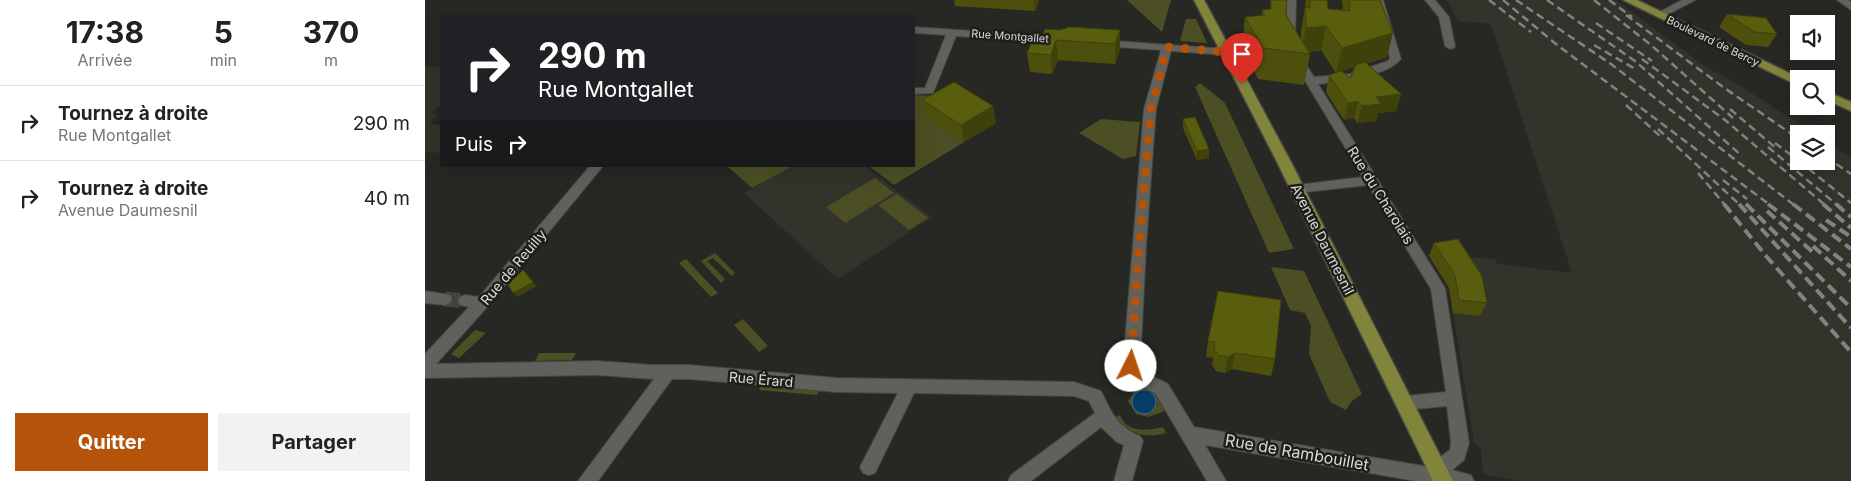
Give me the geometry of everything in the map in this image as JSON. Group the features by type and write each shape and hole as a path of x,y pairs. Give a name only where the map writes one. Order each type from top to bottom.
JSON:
{"main road":[{"name":"Avenue Daumesnil","path":"1199,0 1297,189 1442,478"},
{"name":"Boulevard de Bercy","path":"1628,0 1790,78"},
{"path":"1835,99 1851,106"}],"street":[{"name":"Rue du Charolais","path":"1291,0 1290,48 1438,288 1460,443 1458,454 1446,463 1442,478"},
{"path":"1311,81 1351,76 1396,60 1394,49 1379,12 1378,0"},
{"path":"1431,0 1443,17 1450,46"},
{"path":"1659,15 1690,0"},
{"path":"1843,0 1851,8"},
{"name":"Rue Montgallet","path":"915,30 1069,41"},
{"path":"915,91 929,92 953,32"},
{"path":"1088,42 1226,52"},
{"path":"1167,47 1151,109 1140,229 1131,366 1139,378 1162,389 1217,481"},
{"name":"Rue de Reuilly","path":"425,365 482,303 596,167"},
{"path":"1297,189 1372,180"},
{"path":"425,297 445,299"},
{"path":"465,301 482,303"},
{"name":"Rue Érard","path":"425,372 597,368 689,372 837,385 1074,390 1095,396 1103,416"},
{"path":"587,481 668,372"},
{"path":"869,467 909,387"},
{"path":"1405,402 1455,398"},
{"path":"1017,481 1103,416 1115,431 1134,441 1123,481"},
{"name":"Rue de Rambouillet","path":"1188,434 1465,481"}],"shaded area":[{"path":"1447,0 1616,0 1706,67 1731,80 1801,125 1790,125 1790,170 1835,170 1835,147 1851,158 1851,481 1519,481 1483,474 1481,449 1474,442 1449,288 1429,256 1452,252 1469,257 1496,259 1497,264 1572,273 1491,24 1458,21"},
{"path":"425,66 440,67 440,106 432,113 439,114 429,124 440,125 440,153 425,152"},
{"path":"791,167 865,167 932,217 838,279 744,193"}],"green space":[{"path":"1127,0 1171,0 1162,32"},
{"path":"1186,19 1196,19 1207,43 1180,41"},
{"path":"1200,83 1225,103 1294,249 1269,253 1195,87"},
{"path":"915,95 960,97 927,117 964,142 894,185 870,167 915,167"},
{"path":"1101,119 1140,122 1136,156 1123,159 1079,133"},
{"path":"728,167 791,167 752,188"},
{"path":"875,178 894,193 845,223 826,207"},
{"path":"897,194 928,218 909,230 878,205"},
{"path":"715,253 735,273 732,276 713,258 707,261 725,279 721,283 701,261"},
{"path":"686,259 718,293 711,297 679,263"},
{"path":"1271,267 1304,271 1362,394 1352,401 1346,410 1330,402 1309,354 1311,326 1305,313 1290,310"},
{"path":"743,319 768,346 759,352 734,325"},
{"path":"475,330 486,333 459,358 451,354"},
{"path":"539,353 576,353 572,360 535,361"},
{"path":"1140,383 1154,388 1168,410 1148,417 1136,414 1128,401","holes":["1145,391 1152,393 1157,404 1150,412 1132,405 1132,400"]},
{"path":"762,384 820,389 817,395 759,390"},
{"path":"1120,415 1123,421 1132,428 1144,430 1163,427 1166,433 1144,435 1132,431 1113,418"}],"water":[{"path":"1144,390 1152,394 1156,402 1152,410 1144,414 1136,410 1132,402 1136,394"}],"building":[{"path":"1271,0 1287,0 1286,15 1310,54 1263,48 1245,17 1265,15 1262,10 1271,9"},
{"path":"1310,0 1327,0 1328,9 1350,11 1349,0 1380,0 1393,33 1342,48 1326,26 1306,28 1305,7 1310,8"},
{"path":"1727,14 1766,18 1777,34 1754,32"},
{"path":"1069,27 1120,30 1115,44 1056,40 1051,55 1027,53 1033,39 1041,39 1045,29 1060,30"},
{"path":"1365,62 1401,94 1376,97 1381,104 1362,106 1358,101 1348,103 1329,75 1341,71 1350,78 1356,65"},
{"path":"954,82 993,106 961,125 922,100"},
{"path":"1195,117 1209,149 1197,151 1183,119"},
{"path":"1458,239 1482,276 1487,303 1459,300 1455,275 1434,243"},
{"path":"523,270 533,282 513,293 508,285"},
{"path":"1218,291 1281,300 1275,359 1235,353 1228,357 1218,355 1214,349 1215,342 1208,341"}],"tunnel":[{"path":"445,299 465,301"}],"railway":[{"path":"1489,0 1531,32"},
{"path":"1503,0 1556,44 1770,205"},
{"path":"1516,0 1611,64 1794,205"},
{"path":"1547,0 1635,61 1742,156"},
{"path":"1594,0 1651,45 1733,118"},
{"path":"1609,0 1632,17"},
{"path":"1626,15 1723,87 1790,133"},
{"path":"1596,23 1652,61"},
{"path":"1594,45 1637,70"},
{"path":"1642,59 1725,120 1825,205"},
{"path":"1626,105 1661,137"},
{"path":"1730,109 1777,149"},
{"path":"1658,129 1739,204"},
{"path":"1775,143 1851,203"},
{"path":"1768,147 1837,205"},
{"path":"1835,163 1851,174"},
{"path":"1698,173 1725,205"},
{"path":"1723,180 1747,199"},
{"path":"1724,204 1766,256 1851,352"},
{"path":"1739,204 1851,328"},
{"path":"1768,204 1851,267"},
{"path":"1793,204 1851,249"},
{"path":"1823,204 1851,228"},
{"path":"1836,204 1851,217"},
{"path":"1747,205 1851,308"},
{"path":"1767,211 1816,255"},
{"path":"1826,220 1851,237"},
{"path":"1813,246 1851,281"}],"route":[{"path":"1131,366 1148,135 1151,109 1167,47 1226,52 1242,84"}]}
